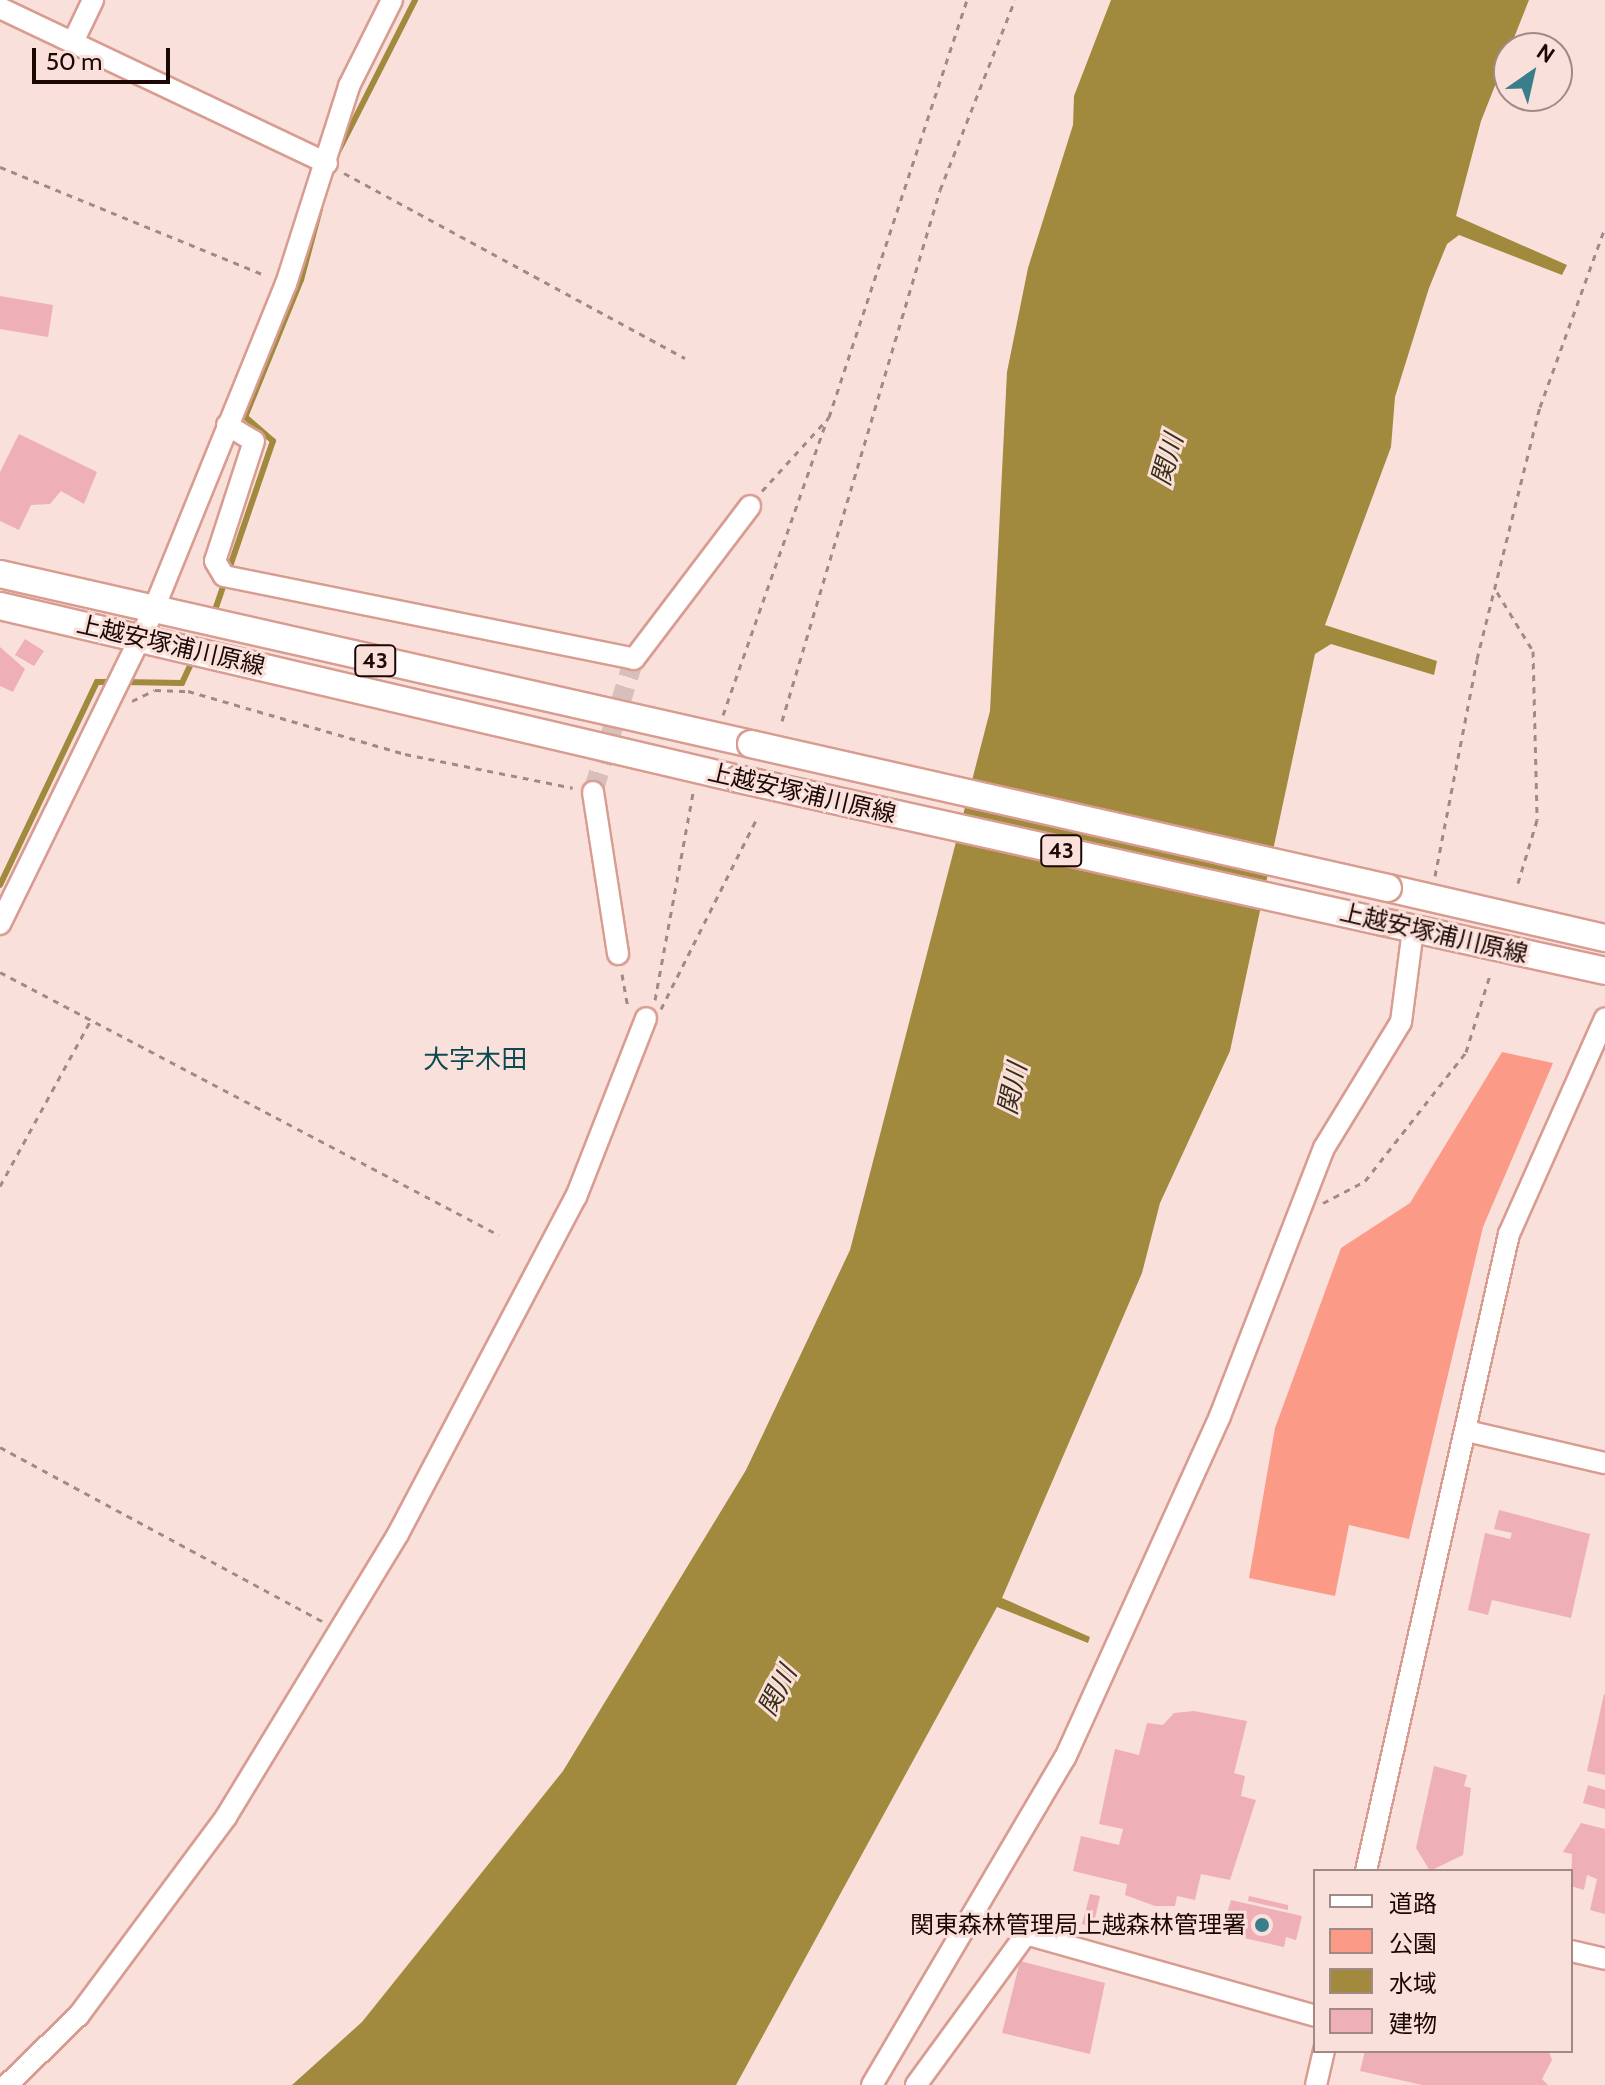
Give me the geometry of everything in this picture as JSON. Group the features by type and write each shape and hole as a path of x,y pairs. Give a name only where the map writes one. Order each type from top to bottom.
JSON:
{"main road":[{"name":"上越安塚浦川原線","path":"0,574 1605,938"},
{"name":"上越安塚浦川原線","path":"0,606 739,779 1605,971"}],"street":[{"path":"73,42 93,0"},
{"path":"0,924 153,611 286,284 349,86 392,0"},
{"path":"0,8 327,163"},
{"path":"227,425 254,441 215,561 224,576 634,659 750,506"},
{"path":"593,792 618,954"},
{"path":"872,2085 1065,1758 1220,1416 1324,1148 1401,1022 1413,929"},
{"path":"1366,1869 1509,1234 1605,1018"},
{"path":"7,2085 79,2015 226,1817 398,1534 576,1197 643,1025"},
{"path":"1467,1431 1605,1463"},
{"path":"916,2085 1026,1934 1313,2015"},
{"path":"1573,1951 1605,1959"},
{"path":"1316,2085 1324,2053"}],"path":[{"path":"714,736 829,417 967,0"},
{"path":"782,721 940,190 1015,0"},
{"path":"327,163 685,358"},
{"path":"0,167 286,284"},
{"path":"1429,897 1495,590 1540,407 1605,227"},
{"path":"750,506 829,417"},
{"path":"1495,590 1533,651 1537,820 1518,883"},
{"path":"127,704 155,690 188,691 405,754 593,792"},
{"path":"697,769 661,991 651,1007 658,1013 724,896 758,816"},
{"path":"618,954 631,1025 643,1025"},
{"path":"0,972 499,1235"},
{"path":"1298,1216 1374,1169 1466,1052 1490,975"},
{"path":"0,1186 91,1020"},
{"path":"0,1447 322,1623"}],"green space":[{"path":"1502,1052 1553,1063 1483,1227 1409,1539 1349,1525 1335,1596 1249,1578 1275,1428 1341,1248 1410,1203"}],"water":[{"name":"関川","path":"1111,0 1529,0 1516,32 1493,32 1493,91 1481,121 1456,216 1567,265 1562,275 1459,235 1447,244 1429,288 1395,397 1391,447 1325,625 1437,661 1434,675 1331,644 1315,654 1230,1051 1160,1203 1142,1273 1002,1598 1090,1637 1088,1643 997,1607 736,2085 292,2085 362,2022 563,1771 746,1470 850,1250 990,711 1007,372 1028,268 1073,125 1074,96"}],"building":[{"path":"0,296 53,305 48,337 0,329"},
{"path":"19,434 97,472 84,504 61,491 50,504 31,505 19,530 0,521 0,472"},
{"path":"25,639 44,651 34,666 15,655"},
{"path":"0,647 25,669 13,692 0,686"},
{"path":"1499,1510 1590,1534 1571,1618 1492,1600 1488,1615 1468,1610 1485,1533 1510,1539 1512,1533 1494,1529"},
{"path":"1605,1694 1605,1775 1587,1771"},
{"path":"1194,1711 1247,1721 1234,1773 1245,1776 1241,1796 1256,1800 1230,1880 1201,1874 1195,1900 1177,1896 1175,1906 1155,1906 1125,1895 1127,1884 1073,1871 1081,1836 1119,1845 1123,1829 1099,1824 1115,1749 1139,1755 1147,1723 1163,1725 1174,1713"},
{"path":"1434,1766 1467,1775 1464,1786 1471,1788 1463,1855 1429,1869 1416,1848"},
{"path":"1588,1785 1605,1790 1605,1809 1583,1803"},
{"path":"1581,1823 1605,1829 1605,1914 1590,1910 1597,1879 1587,1875 1584,1890 1573,1887 1572,1854 1563,1852"},
{"path":"1090,1894 1100,1896 1093,1927 1082,1924"},
{"path":"1249,1896 1288,1905 1288,1910 1248,1901"},
{"name":"関東森林管理局上越森林管理署","path":"1231,1900 1302,1916 1296,1940 1286,1937 1284,1947 1221,1933"},
{"path":"1020,1961 1105,1983 1090,2054 1002,2033"},
{"path":"1364,2053 1550,2053 1552,2060 1542,2079 1548,2085 1422,2085 1360,2071"}],"waterway":[{"path":"336,156 415,0"},
{"path":"213,616 273,441 245,417 301,280 320,209"},
{"path":"123,682 182,683 193,659"},
{"path":"0,885 97,682 112,682"}],"tunnel":[{"path":"593,792 634,659"}],"place":[{"name":"関東森林管理局上越森林管理署","path":"1262,1925"}],"district":[{"name":"大字木田","path":"475,1060"}]}
